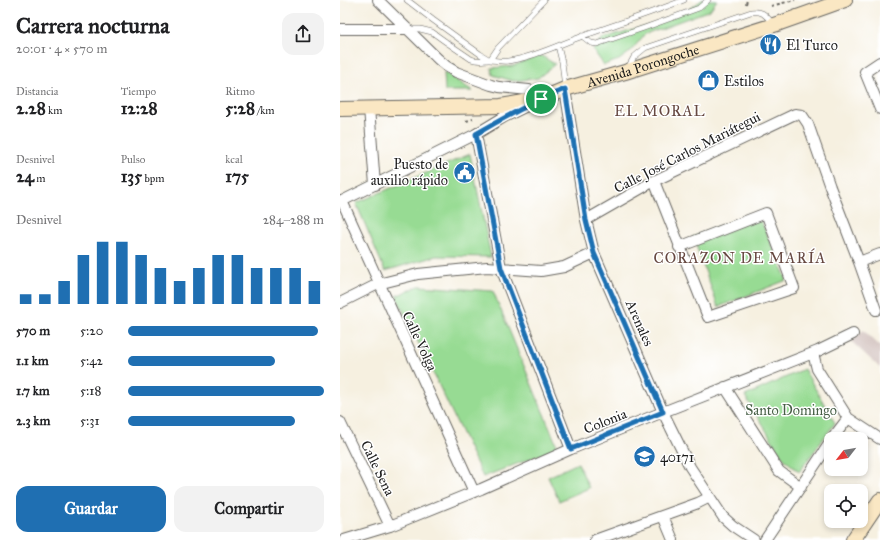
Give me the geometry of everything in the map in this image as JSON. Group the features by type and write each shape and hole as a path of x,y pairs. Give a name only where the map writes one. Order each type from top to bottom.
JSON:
{"main road":[{"name":"Avenida Porongoche","path":"340,109 501,106 541,99 565,89 625,72 840,1"},
{"path":"853,540 879,506"}],"street":[{"path":"341,201 476,134 504,117 541,99 529,90 499,87 456,72 446,66 378,0"},
{"path":"340,29 407,28"},
{"path":"880,62 865,72 880,108"},
{"name":"Arenales","path":"565,89 586,220 594,253 663,412 690,467 723,516 733,526 754,540"},
{"path":"369,108 375,185"},
{"name":"Calle José Carlos Mariátegui","path":"586,220 654,181 795,114 802,115 808,124 830,188 859,262"},
{"path":"476,134 501,268 571,449"},
{"path":"654,181 680,247 708,317 794,288 766,213 680,247"},
{"name":"Calle Volga","path":"341,201 474,492"},
{"path":"340,303 378,284 418,274 487,267 541,271 564,267 594,253"},
{"path":"876,310 859,262 880,254"},
{"name":"Colonia","path":"344,540 390,526 474,492 571,449 813,353 853,334"},
{"path":"813,353 817,369 848,418 880,439"},
{"path":"725,387 779,471 801,487"},
{"path":"838,432 848,418"},
{"name":"Calle Sena","path":"340,422 390,526"},
{"path":"766,540 824,452"},
{"path":"595,540 698,503 710,497"},
{"path":"663,516 674,540"}],"lane":[{"path":"407,0 490,60"},
{"path":"490,60 498,48 544,0"},
{"path":"407,28 420,28 432,32 471,59 480,61 506,61 526,57 684,0"},
{"path":"582,36 591,43 597,44 699,8 708,0"},
{"path":"625,72 634,57 645,48 751,12 762,12 774,24"},
{"path":"558,46 562,62 565,89"}],"path":[{"path":"771,6 795,0"}],"shaded area":[{"path":"863,330 880,346 880,368 852,342"}],"green space":[{"path":"702,0 717,0 710,10 645,34 630,52 619,60 604,65 593,50 603,38 658,22 686,11"},
{"path":"540,55 555,64 538,78 513,81 493,75 491,68 513,66"},
{"path":"444,72 473,91 445,91"},
{"path":"470,154 491,257 436,256 385,271 356,203"},
{"path":"757,212 787,280 718,307 693,237"},
{"path":"419,286 493,291 558,448 483,477 396,296"},
{"name":"Santo Domingo","path":"804,369 835,423 828,432 824,432 824,438 799,472 783,458 745,396"},
{"path":"578,463 589,488 559,501 548,477"}],"place":[{"name":"El Turco","path":"770,45"},
{"name":"Estilos","path":"709,81"},
{"name":"Puesto de auxilio rápido","path":"464,172"},
{"name":"40171","path":"644,457"}],"district":[{"name":"EL MORAL","path":"660,111"},
{"name":"CORAZON DE MARÍA","path":"740,258"}],"route":[{"path":"565,89 586,220 594,253 663,412 571,449 501,268 476,134 504,117 541,99 565,89"}]}
